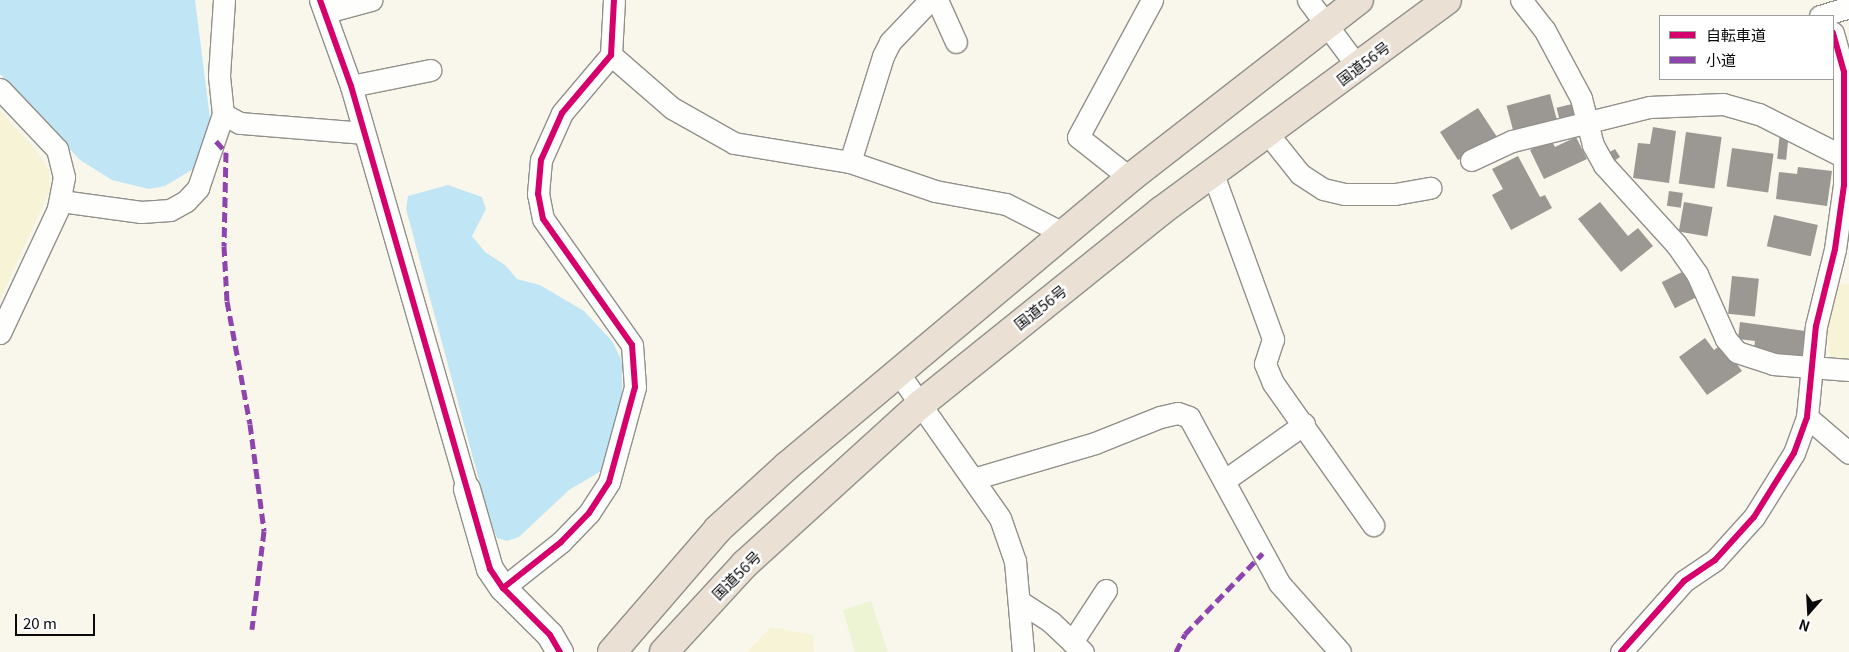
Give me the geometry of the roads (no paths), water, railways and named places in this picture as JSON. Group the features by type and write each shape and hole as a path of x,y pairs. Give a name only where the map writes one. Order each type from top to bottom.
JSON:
{"highway":[{"path":"612,652 718,529 897,371 1130,178 1359,0"},
{"name":"国道56号","path":"664,652 745,564 921,404 1161,211 1268,134 1447,0"}],"street":[{"path":"61,201 141,212 170,210 186,201 198,188 223,114 219,76 224,0"},
{"path":"371,0 323,6 351,86 490,569 503,588 528,610 560,652"},
{"path":"503,588 562,542 589,514 609,482 636,387 632,346 543,219 538,194 541,160 562,113 611,54 614,0"},
{"path":"850,162 883,56 890,42 930,0"},
{"path":"937,0 956,42"},
{"path":"1130,178 1078,137 1152,0"},
{"path":"1308,0 1358,67"},
{"path":"1521,0 1566,70 1581,98 1593,145 1604,165 1681,251 1697,274 1726,339 1737,352 1774,364 1849,370"},
{"path":"1823,11 1849,6"},
{"path":"1621,652 1684,582 1715,560 1754,517 1794,453 1807,417 1816,326 1835,249 1847,185 1844,157 1844,72 1834,37"},
{"path":"611,54 672,108 734,143 850,162 935,191 1006,204 1063,234"},
{"path":"351,86 430,70"},
{"path":"0,89 56,149 64,177 61,201 0,332"},
{"path":"1471,160 1512,141 1587,121 1649,108 1723,104 1759,114 1844,157"},
{"path":"223,114 240,124 364,133"},
{"path":"1268,134 1300,174 1323,189 1344,194 1395,194 1430,188"},
{"path":"1213,174 1273,339 1266,364 1273,383 1304,424 1373,525"},
{"path":"897,371 1000,518 1015,562 1023,652"},
{"path":"973,479 1095,444 1178,413 1189,416 1279,583 1340,652"},
{"path":"1807,417 1849,453"},
{"path":"1225,480 1304,424"},
{"path":"1019,601 1051,622 1078,647 1106,590"}],"water":[{"path":"0,0 195,0 210,118 208,137 195,168 165,186 149,189 112,180 80,160 0,74"},
{"path":"448,185 482,197 486,209 472,236 485,252 505,265 517,279 540,285 584,311 612,341 622,361 622,401 603,470 569,490 519,537 507,541 497,538 490,521 406,209 408,196"}]}
